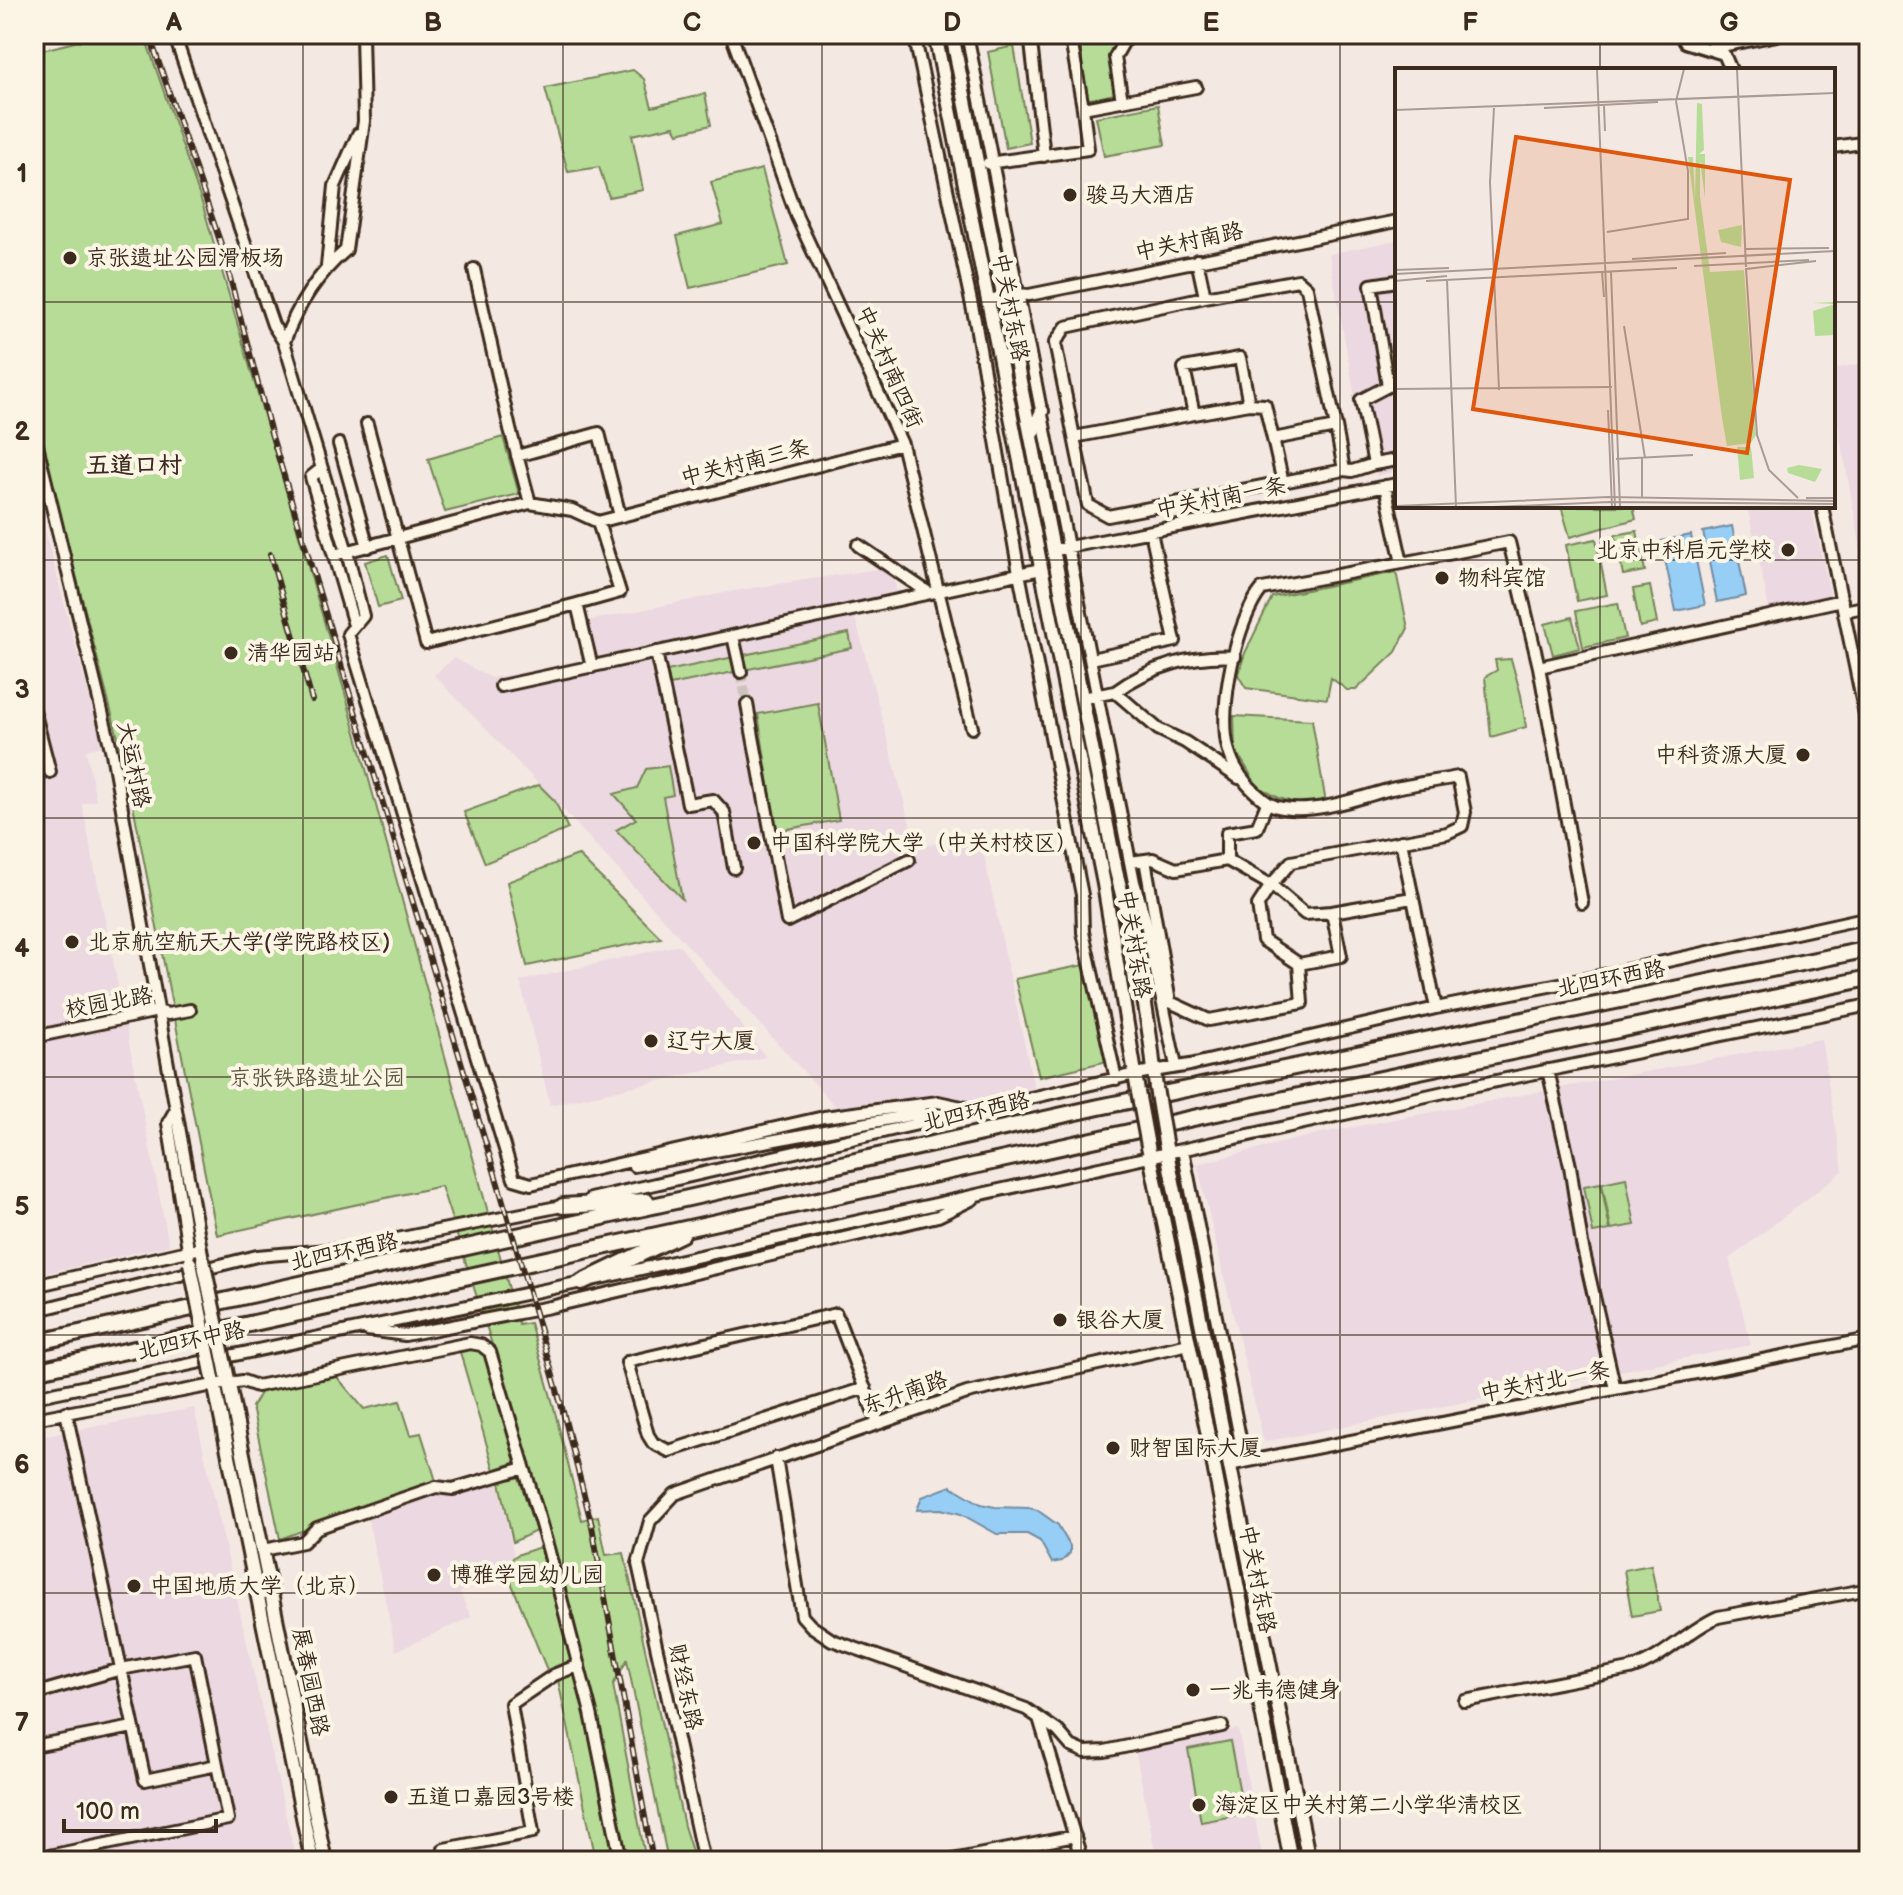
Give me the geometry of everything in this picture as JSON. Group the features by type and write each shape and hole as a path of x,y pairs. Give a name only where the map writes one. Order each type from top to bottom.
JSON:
{"highway":[{"name":"北四环西路","path":"34,1343 1141,1098 1869,949"},
{"path":"34,1371 1207,1115 1869,978"},
{"path":"563,1206 686,1199"},
{"path":"582,1282 707,1223"}],"main road":[{"name":"中关村东路","path":"935,34 1104,884 1149,1152 1291,1861"},
{"name":"中关村东路","path":"952,34 1116,871 1132,934 1153,1048 1166,1148 1309,1861"},
{"path":"1031,436 1042,411"},
{"name":"大运村路","path":"196,1255 227,1377"},
{"name":"展春园西路","path":"196,1255 213,1379 312,1861"},
{"name":"展春园西路","path":"227,1377 325,1861"}],"street":[{"path":"174,34 273,325 284,342 347,552 363,616 348,634 514,1179 531,1184 824,1117 938,1102 979,1110"},
{"path":"284,342 295,313 327,266 346,250 364,121 362,34"},
{"name":"中关村南四街","path":"731,34 797,217 902,444 933,592 972,728"},
{"name":"中关村东路","path":"914,34 975,320 1019,573 1082,895 1083,932 1116,1079"},
{"name":"中关村东路","path":"967,34 1130,862 1176,1066"},
{"path":"1030,34 1044,156"},
{"path":"978,165 1088,149 1070,34"},
{"path":"1122,101 1115,57 1128,34"},
{"path":"1681,34 1685,42 1724,54 1730,68"},
{"path":"1711,48 1782,34"},
{"path":"1083,108 1196,87"},
{"path":"327,266 335,186 364,121"},
{"path":"1835,147 1869,142"},
{"name":"中关村南路","path":"988,300 1029,295 1395,221"},
{"path":"1197,260 1205,297"},
{"path":"474,269 530,503"},
{"path":"1344,470 1307,288 1298,280 1066,327 1055,343 1088,505 1108,516 1395,460"},
{"path":"1395,281 1371,285 1392,385 1361,400 1369,466 1381,487 1402,563"},
{"path":"1194,414 1184,368 1240,358 1249,404"},
{"path":"1074,437 1249,404 1265,405 1283,483"},
{"path":"334,555 398,540 530,503 572,510 598,522 620,592 426,643 398,540 367,424"},
{"path":"1273,439 1336,427"},
{"name":"大运村路","path":"34,433 112,753 176,1109 168,1123 196,1255"},
{"path":"517,456 599,433 620,516"},
{"path":"339,444 368,547"},
{"name":"中关村南三条","path":"598,522 902,444"},
{"path":"321,469 311,477 354,625"},
{"name":"中关村南一条","path":"1053,550 1395,484"},
{"path":"1822,508 1869,734"},
{"path":"1091,659 1175,641 1151,532"},
{"path":"1240,779 1227,747 1225,702 1252,601 1262,589 1509,542 1539,667 1582,903"},
{"path":"858,545 933,592"},
{"path":"501,686 1041,569"},
{"path":"577,604 592,667"},
{"path":"1539,667 1843,606 1869,606"},
{"path":"733,636 741,672"},
{"path":"656,652 688,804 713,800 720,805 734,868"},
{"path":"1082,698 1115,692 1128,682 1164,667 1209,655 1235,657"},
{"path":"1115,692 1158,729 1185,742 1240,779 1267,803 1280,808 1312,810 1394,789 1458,777 1465,812 1462,826 1447,833 1291,862 1258,905 1263,940 1299,964 1341,956 1332,912"},
{"path":"747,704 787,921 909,860"},
{"path":"34,710 50,772"},
{"path":"1227,860 1227,833 1257,828 1267,803"},
{"path":"1401,841 1436,1008"},
{"path":"1130,862 1153,859 1176,869 1227,860 1271,885 1305,914 1412,898"},
{"path":"1145,860 1170,1002 1209,1020 1302,1003 1299,964"},
{"name":"北四环西路","path":"34,1311 257,1256 352,1248 563,1206 1135,1074 1869,917"},
{"path":"357,1328 582,1282 987,1192 1166,1148 1183,1150 1548,1070 1869,1005"},
{"name":"校园北路","path":"34,1037 158,1011 168,1014 190,1010"},
{"path":"1548,1070 1570,1166 1582,1244 1615,1389"},
{"path":"606,1168 643,1165 922,1113 931,1122"},
{"name":"中关村东路","path":"1183,1150 1241,1443 1229,1465"},
{"path":"357,1328 405,1335 550,1307 938,1216 987,1192"},
{"path":"34,1286 196,1255"},
{"path":"865,1388 669,1451 653,1443 648,1435 627,1362 836,1314 865,1388 878,1423"},
{"name":"北四环中路","path":"34,1397 357,1328"},
{"name":"中关村北一条","path":"1229,1465 1869,1339"},
{"path":"34,1419 213,1379 227,1377 257,1386 470,1343 481,1345 490,1352 579,1665 621,1861"},
{"name":"东升南路","path":"650,1521 675,1494 967,1393 1189,1344"},
{"path":"66,1412 145,1780 217,1765"},
{"path":"776,1458 802,1616 832,1640 1026,1709 1058,1731 1071,1746 1085,1752 1105,1751 1222,1726"},
{"path":"263,1550 303,1542 317,1528 436,1487 453,1489 524,1468"},
{"name":"财经东路","path":"650,1521 638,1564 704,1861"},
{"path":"1465,1701 1630,1669 1654,1660 1697,1627 1718,1617 1869,1589"},
{"path":"34,1694 121,1669 195,1655 228,1819 34,1859"},
{"path":"444,1849 533,1832 511,1704 554,1675 579,1665"},
{"path":"1039,1718 1082,1861"},
{"path":"34,1746 133,1727"},
{"path":"947,1861 1075,1836"}],"shaded area":[{"path":"1395,240 1395,472 1377,476 1366,457 1329,254"},
{"path":"1869,362 1869,592 1835,410 1835,369"},
{"name":"北京航空航天大学(学院路校区)","path":"34,489 102,746 86,750 96,800 82,804 169,1245 34,1276"},
{"name":"北京中科启元学校","path":"1747,508 1811,508 1830,595 1769,608"},
{"name":"中国科学院大学（中关村校区）","path":"890,567 898,595 849,606 856,621 916,847 980,837 1034,1088 977,1102 936,1098 839,1110 555,801 434,675 454,658 491,678 589,661 583,622 734,591"},
{"name":"辽宁大厦","path":"679,945 766,1057 550,1105 520,981"},
{"path":"1821,1039 1843,1171 1729,1259 1751,1345 1264,1442 1197,1164 1321,1133"},
{"name":"中国地质大学（北京）","path":"194,1408 296,1861 34,1861 34,1438"},
{"name":"博雅学园幼儿园","path":"498,1481 514,1556 460,1593 471,1617 396,1651 367,1515 437,1492 454,1493"},
{"name":"海淀区中关村第二小学华清校区","path":"1238,1729 1263,1861 1157,1861 1135,1749"}],"green space":[{"name":"京张铁路遗址公园","path":"108,34 144,34 203,206 347,700 519,1325 530,1323 582,1520 598,1516 606,1555 624,1553 684,1826 695,1861 668,1861 627,1660 613,1685 646,1861 625,1861 601,1730 575,1624 520,1436 441,1186 217,1235 126,769 34,413 34,52"},
{"path":"1076,34 1122,34 1110,58 1115,94 1087,100"},
{"path":"1014,46 1030,143 1006,148 988,52"},
{"path":"633,70 644,79 652,107 705,94 711,125 678,133 674,126 632,135 643,190 609,197 599,167 568,172 545,88"},
{"path":"1158,105 1165,145 1104,156 1096,117"},
{"path":"762,169 788,265 690,288 677,236 723,224 711,182"},
{"path":"503,437 519,494 445,512 428,459"},
{"path":"1562,508 1633,508 1636,519 1570,537"},
{"path":"1637,531 1645,571 1623,575 1615,535"},
{"path":"1596,539 1607,595 1577,601 1566,545"},
{"path":"388,555 401,601 378,607 365,562"},
{"path":"1396,572 1408,628 1396,652 1356,690 1347,690 1331,678 1327,699 1246,688 1238,675 1272,597"},
{"path":"1650,586 1657,623 1640,627 1633,589"},
{"path":"1618,603 1625,638 1583,647 1576,611"},
{"path":"1572,617 1580,648 1553,655 1545,624"},
{"path":"849,633 852,648 670,685 667,671"},
{"path":"1511,659 1526,727 1491,737 1485,677 1497,670 1495,660"},
{"path":"818,703 839,820 776,831 758,714"},
{"path":"1234,716 1312,720 1327,809 1323,811 1279,798 1258,787 1235,749"},
{"path":"668,766 673,795 663,797 682,899 616,830 636,819 614,794 637,788 646,769"},
{"path":"539,785 555,801 568,829 485,863 464,812"},
{"path":"578,855 661,938 527,966 507,882"},
{"path":"1089,964 1108,1061 1039,1077 1015,979"},
{"path":"1626,1178 1635,1225 1611,1229 1602,1183"},
{"path":"1601,1183 1610,1230 1593,1233 1584,1186"},
{"path":"477,1349 488,1358 516,1462 494,1470 460,1352"},
{"path":"337,1377 364,1409 400,1401 411,1435 421,1433 436,1481 280,1539 252,1407 261,1391"},
{"path":"519,1477 536,1531 513,1542 500,1482"},
{"path":"540,1547 571,1660 547,1670 504,1565 517,1555"},
{"path":"1651,1565 1660,1611 1632,1616 1624,1570"},
{"path":"576,1674 616,1861 585,1861 584,1857 595,1855 558,1680"},
{"path":"1230,1741 1244,1814 1201,1822 1188,1749"}],"water":[{"path":"1732,526 1746,596 1717,602 1703,532"},
{"path":"1691,535 1705,605 1676,611 1661,541"},
{"path":"951,1486 981,1504 1037,1510 1058,1525 1070,1546 1070,1553 1062,1561 1052,1563 1040,1541 1027,1534 997,1534 961,1514 941,1509 917,1510 922,1497"}],"tunnel":[{"path":"741,672 747,704"}],"railway":[{"path":"149,34 221,244 271,433 499,1187 561,1404 592,1526 653,1861"},
{"path":"270,554 312,700"}],"place":[{"name":"骏马大酒店","path":"1070,195"},
{"name":"京张遗址公园滑板场","path":"70,258"},
{"name":"北京中科启元学校","path":"1788,550"},
{"name":"物科宾馆","path":"1442,578"},
{"name":"清华园站","path":"231,653"},
{"name":"中科资源大厦","path":"1803,755"},
{"name":"中国科学院大学（中关村校区）","path":"754,843"},
{"name":"北京航空航天大学(学院路校区)","path":"72,942"},
{"name":"辽宁大厦","path":"651,1041"},
{"name":"银谷大厦","path":"1060,1320"},
{"name":"财智国际大厦","path":"1113,1448"},
{"name":"博雅学园幼儿园","path":"434,1575"},
{"name":"中国地质大学（北京）","path":"134,1586"},
{"name":"一兆韦德健身","path":"1193,1690"},
{"name":"五道口嘉园3号楼","path":"391,1797"},
{"name":"海淀区中关村第二小学华清校区","path":"1199,1805"}],"district":[{"name":"五道口村","path":"134,465"}]}
